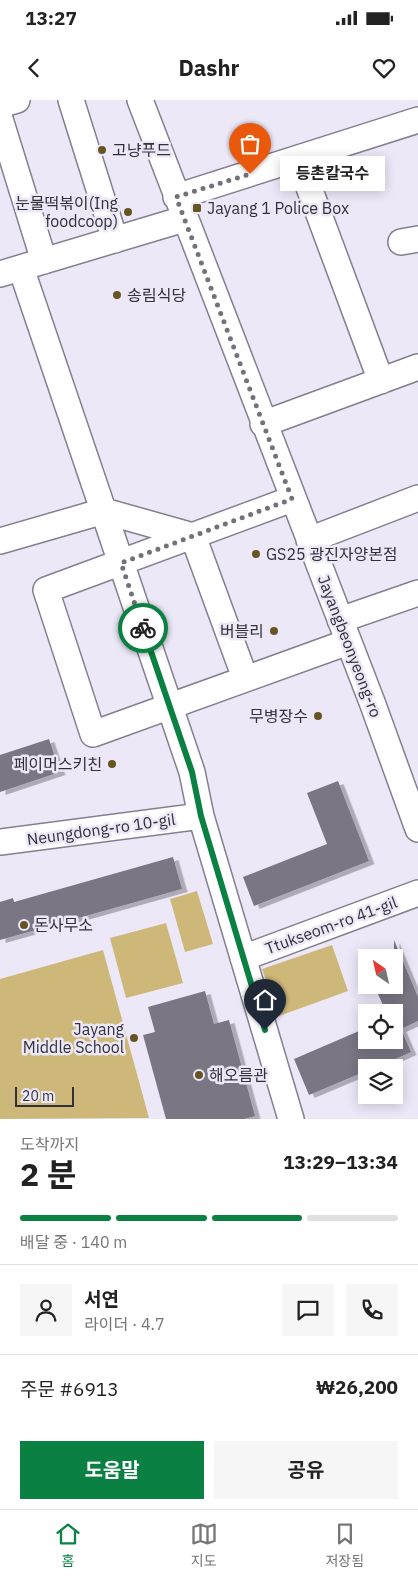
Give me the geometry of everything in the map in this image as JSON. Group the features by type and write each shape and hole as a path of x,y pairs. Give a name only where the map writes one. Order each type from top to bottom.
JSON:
{"street":[{"path":"0,105 17,100"},
{"path":"71,100 115,240"},
{"name":"Jayangbeonyeong-ro","path":"140,100 418,829"},
{"name":"Ttukseom-ro 41-gil","path":"0,119 22,267 192,772 201,816 291,1119"},
{"path":"22,267 115,240 180,208 298,158 418,120"},
{"path":"298,158 381,381"},
{"path":"263,424 418,367"},
{"path":"308,540 418,498"},
{"path":"292,499 46,590 93,734 245,678 418,593"},
{"path":"0,541 104,511 193,536"},
{"path":"193,536 245,678"},
{"name":"Neungdong-ro 10-gil","path":"0,842 201,816"},
{"name":"Ttukseom-ro 41-gil","path":"243,958 418,893"}],"shaded area":[{"path":"197,891 213,944 185,952 170,899"},
{"path":"166,923 183,983 126,998 110,938"},
{"path":"332,945 348,991 279,1016 262,969"},
{"path":"103,950 149,1118 0,1119 0,979"}],"building":[{"path":"49,739 60,772 0,792 0,755"},
{"path":"338,781 369,861 254,906 243,877 327,844 307,793"},
{"path":"173,857 182,889 0,940 0,902 13,898 14,902"},
{"path":"394,940 398,949 394,949"},
{"path":"403,961 418,997 418,1021 403,1028 403,1004 382,1004 378,994 403,994"},
{"name":"해오름관","path":"205,991 214,1024 229,1020 255,1116 244,1119 166,1119 143,1035 155,1032 148,1007"},
{"path":"358,1031 358,1049 403,1049 403,1034 411,1052 395,1059 358,1059 358,1074 309,1095 294,1059"}],"way so far":[{"path":"143,628 121,563 292,499 176,197 250,174"}],"place":[{"name":"고냥푸드","path":"102,150"},
{"name":"등촌칼국수","path":"250,174"},
{"name":"Jayang 1 Police Box","path":"197,208"},
{"name":"눈물떡볶이(Ing foodcoop)","path":"128,212"},
{"name":"송림식당","path":"117,295"},
{"name":"GS25 광진자양본점","path":"256,554"},
{"name":"버블리","path":"274,631"},
{"name":"무병장수","path":"318,716"},
{"name":"페이머스키친","path":"112,764"},
{"name":"돈사무소","path":"24,925"},
{"name":"Jayang Middle School","path":"134,1038"},
{"name":"해오름관","path":"199,1075"}],"route":[{"path":"143,628 192,772 201,816 265,1030"}]}
